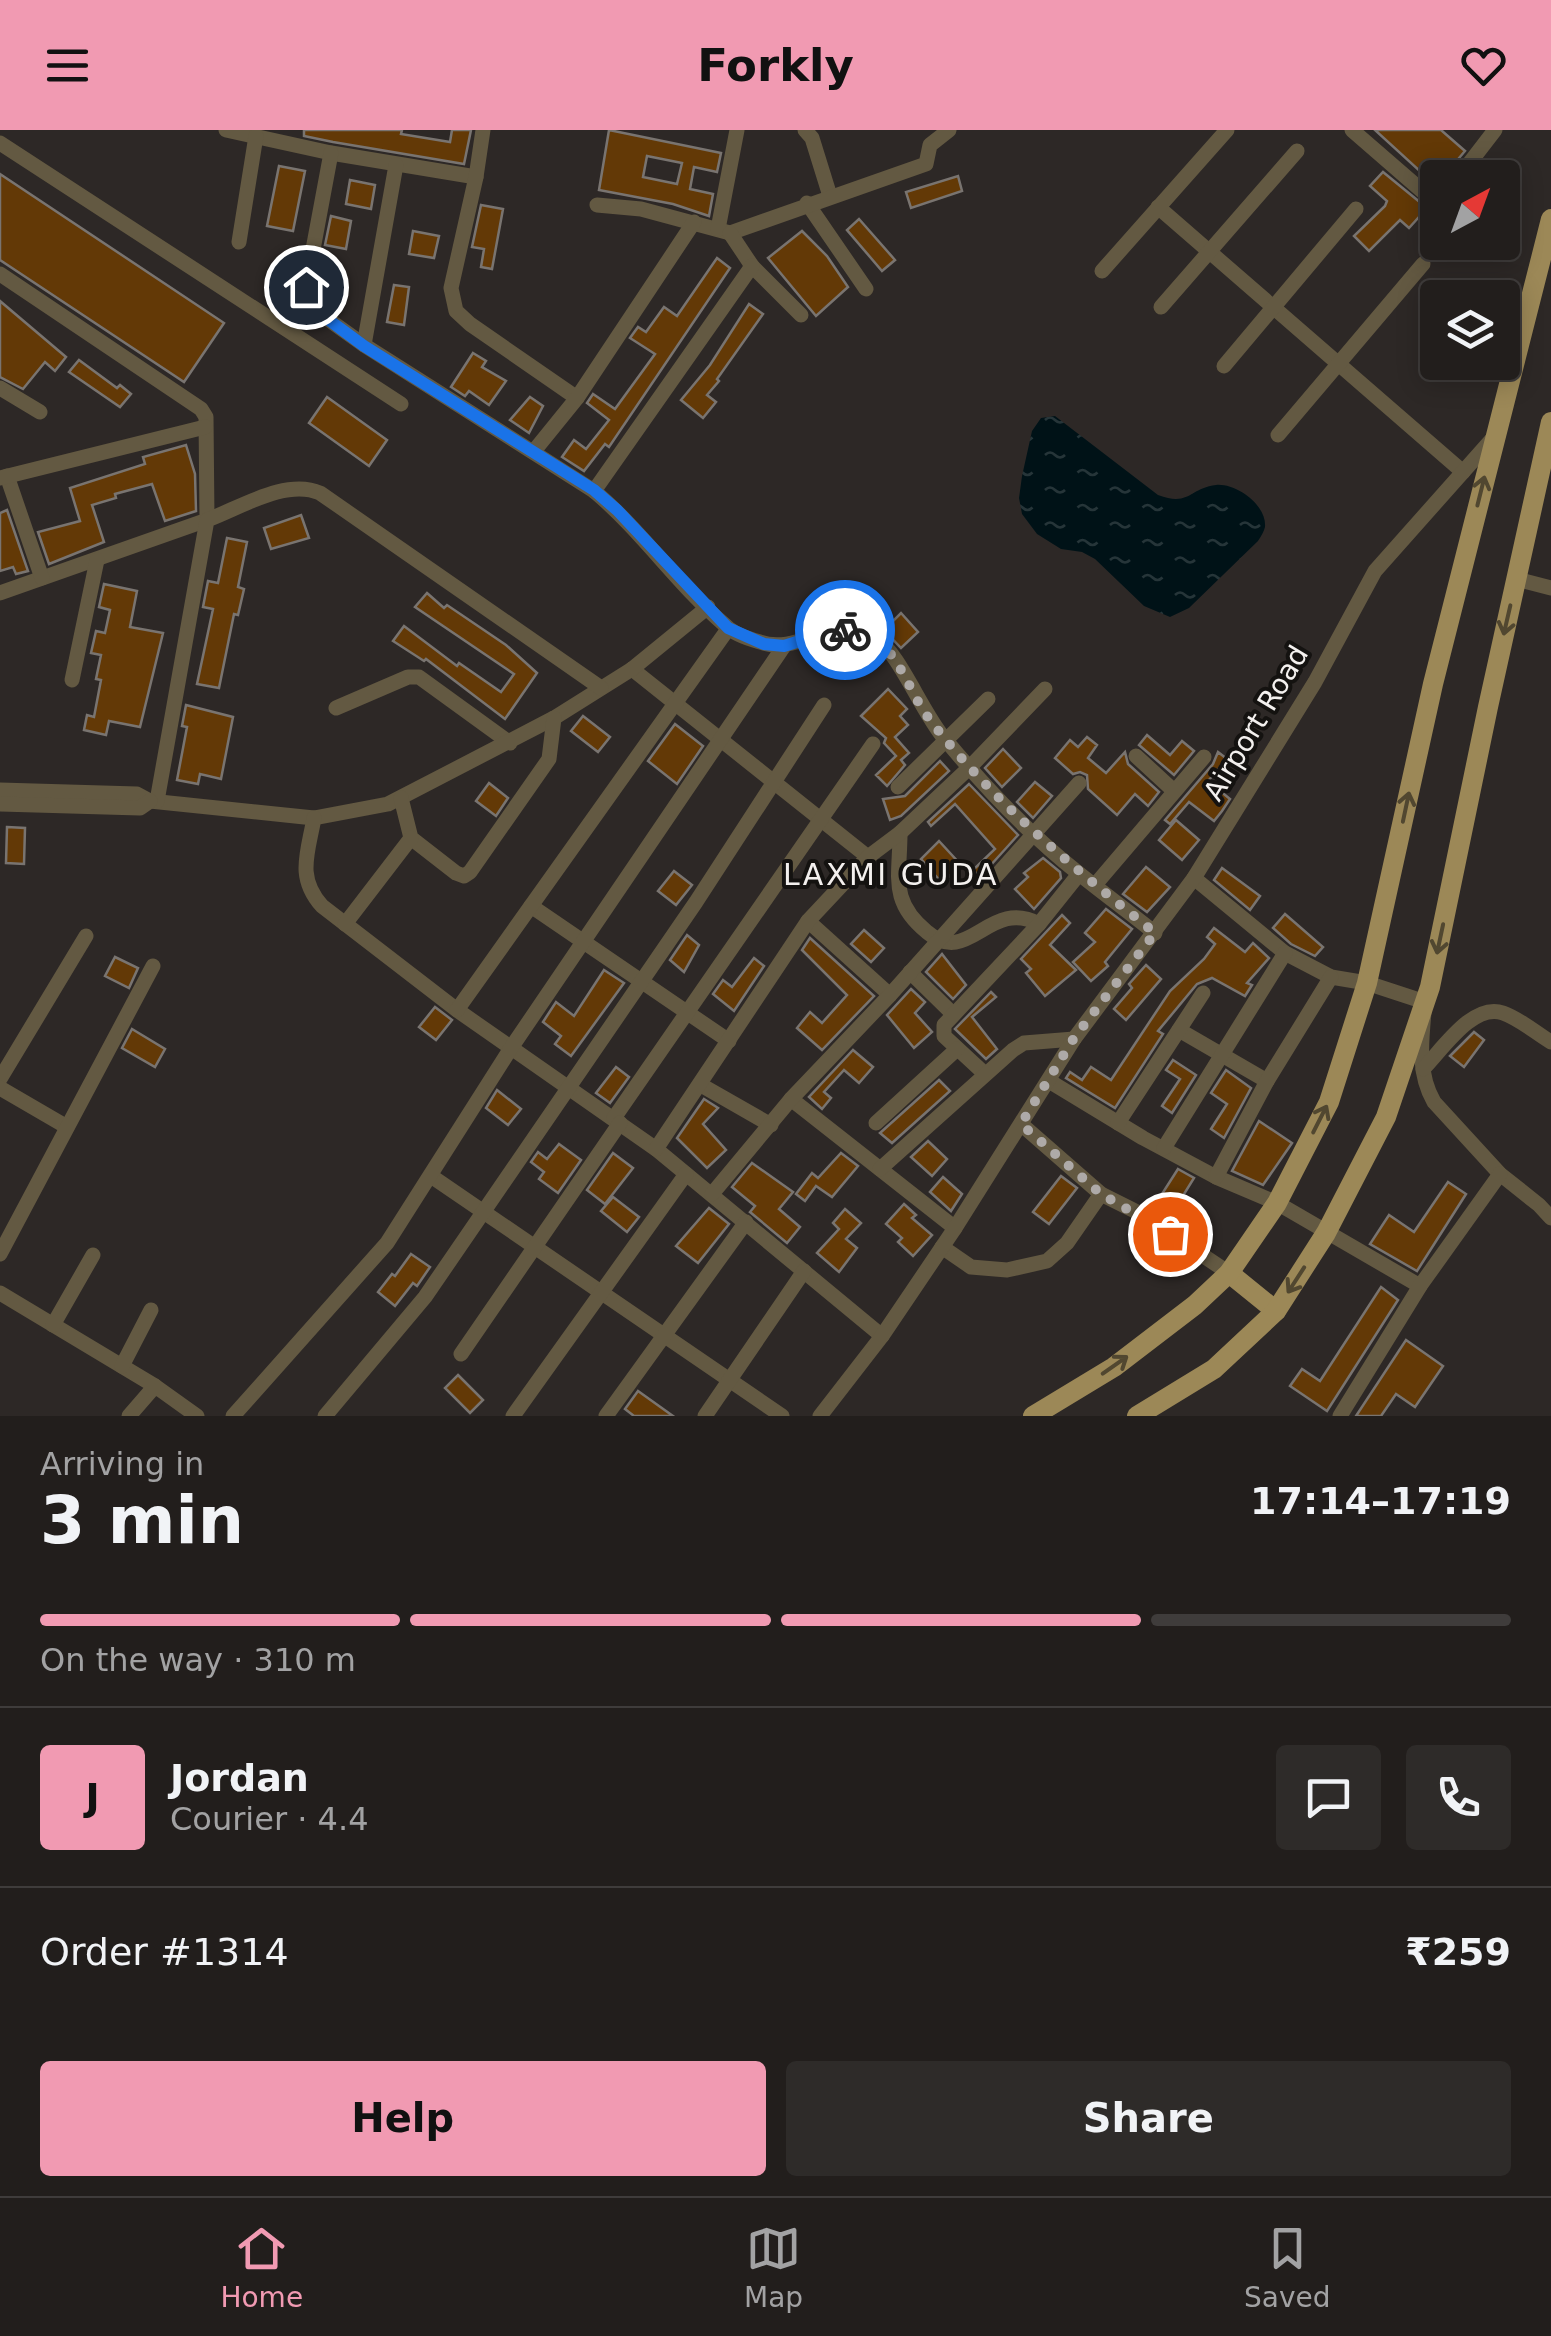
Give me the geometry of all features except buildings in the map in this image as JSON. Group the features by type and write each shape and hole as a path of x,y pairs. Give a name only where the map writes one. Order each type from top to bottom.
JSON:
{"main road":[{"name":"Airport Road","path":"1033,1416 1114,1366 1195,1305 1229,1273 1278,1203 1328,1102 1367,983 1433,684 1551,219"},
{"path":"1137,1416 1214,1369 1276,1312 1326,1232 1386,1117 1430,987 1551,422"},
{"path":"1229,1273 1276,1312"}],"street":[{"path":"11,130 3,145 401,404"},
{"path":"226,130 476,177"},
{"path":"483,130 451,288 456,310 470,324 577,398"},
{"path":"724,231 738,130"},
{"path":"806,130 830,196"},
{"path":"724,231 926,164 930,145 949,130"},
{"path":"1102,271 1227,130"},
{"path":"1352,130 1420,189"},
{"path":"1472,160 1495,130"},
{"path":"239,242 256,136"},
{"path":"1161,306 1296,151"},
{"path":"330,152 306,287 308,299 318,312 364,346 594,490 728,628 764,644 784,646 842,630 858,630 876,638 894,657 922,710 944,739 1035,835 1155,933"},
{"path":"364,346 396,165"},
{"path":"807,203 866,289"},
{"path":"598,205 641,209 724,231 801,316"},
{"path":"1158,207 1462,472"},
{"path":"1224,366 1356,209"},
{"path":"534,451 577,398 694,222"},
{"path":"1278,435 1423,264"},
{"path":"594,490 752,266"},
{"path":"0,274 195,403 206,416 207,520 153,801"},
{"path":"0,388 40,412"},
{"path":"42,578 3,477 205,427"},
{"name":"Airport Road","path":"820,1416 882,1336 956,1228 1074,1038 1194,878 1314,682 1375,571 1494,437"},
{"path":"0,592 292,488 308,488 601,688"},
{"path":"72,680 96,560"},
{"path":"1516,579 1551,588"},
{"path":"0,790 137,794 153,801 314,818 388,804 554,718 632,669 708,607"},
{"path":"457,1010 728,628"},
{"path":"233,1416 387,1243 511,1048 784,646"},
{"path":"632,669 868,857"},
{"path":"336,708 419,677 510,742"},
{"path":"656,1148 808,922 868,857 970,766 1045,689"},
{"path":"898,787 988,700"},
{"path":"326,1416 425,1297 641,982 824,705"},
{"path":"400,798 411,838 464,876 549,760 554,718"},
{"path":"461,1354 872,744"},
{"path":"1136,756 1174,791"},
{"path":"1096,885 1204,756"},
{"path":"712,1194 792,1099 1079,783"},
{"path":"0,804 140,808 153,801"},
{"path":"314,818 304,876 308,892 457,1010 656,1148 882,1336"},
{"path":"900,832 901,901 907,915 938,941 958,944 1005,917 1027,918 1039,924"},
{"path":"345,924 411,838"},
{"path":"985,1074 942,1031 1079,874"},
{"path":"1194,878 1285,953 1331,978 1367,983 1424,1002 1423,1069 1434,1102 1500,1174 1551,1218"},
{"path":"531,906 729,1041"},
{"path":"808,922 890,994"},
{"path":"0,1079 86,936"},
{"path":"1164,1148 1285,953"},
{"path":"0,1254 152,966"},
{"path":"910,972 954,1014"},
{"path":"1216,1177 1267,1081 1331,978"},
{"path":"1118,1123 1203,994"},
{"path":"1423,1069 1474,1017 1493,1010 1551,1042"},
{"path":"1179,1030 1267,1081"},
{"path":"880,1169 1024,1043 1074,1038"},
{"path":"876,1123 956,1049"},
{"path":"1049,1081 1216,1177 1278,1203 1420,1286"},
{"path":"701,1085 771,1125"},
{"path":"0,1088 67,1127"},
{"path":"792,1099 956,1228"},
{"path":"1021,1124 1101,1194 1141,1214 1229,1273"},
{"path":"513,1416 686,1174"},
{"path":"1340,1416 1420,1286 1500,1174"},
{"path":"431,1176 782,1416"},
{"path":"942,1247 971,1267 1007,1270 1046,1261 1068,1242 1101,1194"},
{"path":"606,1416 746,1222"},
{"path":"53,1325 93,1254"},
{"path":"705,1416 804,1270"},
{"path":"0,1293 155,1386 197,1416"},
{"path":"122,1366 151,1310"},
{"path":"130,1416 155,1386"}],"water":[{"path":"1055,416 1158,495 1183,498 1216,485 1241,492 1256,504 1264,519 1265,527 1258,541 1189,608 1170,617 1144,606 1095,559 1082,552 1061,549 1037,534 1022,514 1019,498 1032,431 1041,418"}],"way so far":[{"path":"845,630 858,630 884,644 922,710 944,739 1035,835 1155,933 1074,1038 1021,1124 1101,1194 1170,1234"}],"district":[{"name":"LAXMI GUDA","path":"891,874"}],"route":[{"path":"306,287 308,299 318,312 364,346 594,490 728,628 764,644 784,646 845,630"}]}
